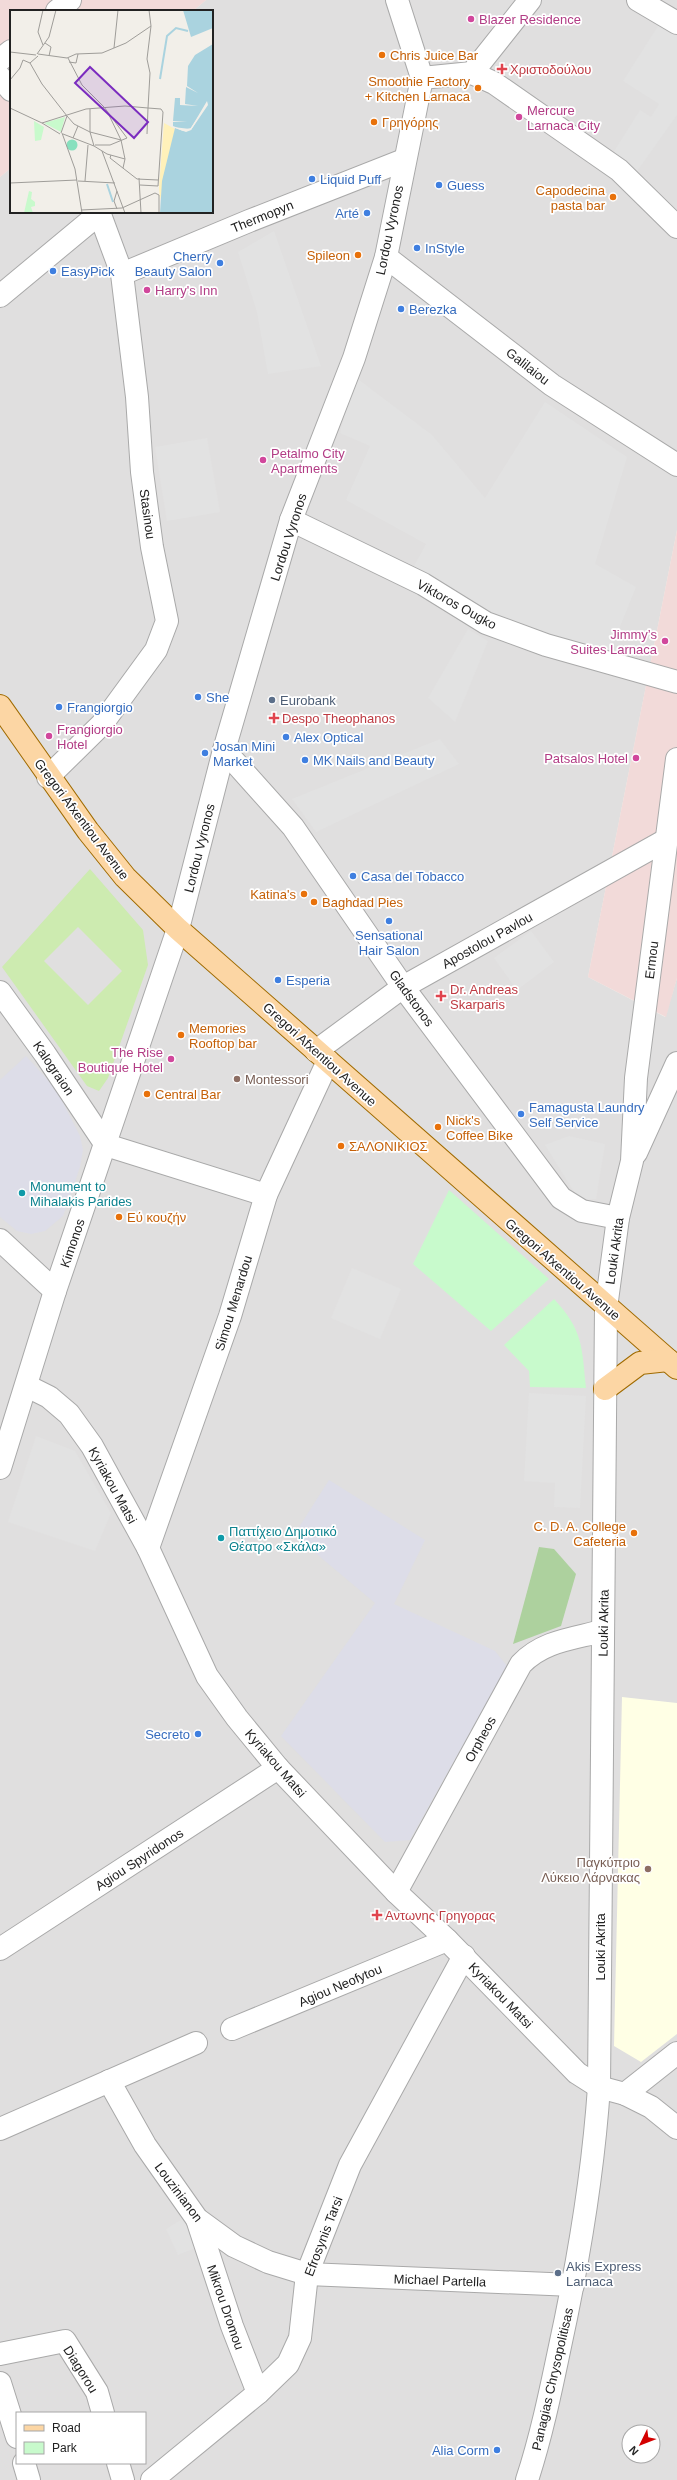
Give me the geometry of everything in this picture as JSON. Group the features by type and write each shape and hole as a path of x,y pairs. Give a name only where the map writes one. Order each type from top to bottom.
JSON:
{"main road":[{"name":"Gregori Afxentiou Avenue","path":"0,706 48,777 125,877 178,929 606,1308 672,1364"},
{"path":"605,1389 640,1363 672,1364"}],"street":[{"path":"58,10 70,0"},
{"path":"397,0 422,78 472,73 494,83 619,170 677,227"},
{"path":"472,73 530,0"},
{"path":"638,0 677,23"},
{"path":"0,60 10,52"},
{"path":"0,77 10,89"},
{"name":"Lordou Vyronos","path":"178,929 224,750 291,520 354,358 386,257 404,160 422,78"},
{"name":"Thermopyn","path":"122,274 249,221 404,160"},
{"path":"0,296 99,213"},
{"name":"Stasinou","path":"48,777 102,724 156,650 167,621 152,547 143,480 137,397 122,274 99,213"},
{"name":"Galilaiou","path":"386,257 552,385 677,465"},
{"name":"Viktoros Ougko","path":"291,520 423,584 486,623 546,645 677,682"},
{"name":"Gladstonos","path":"224,750 293,827 403,987 562,1198 582,1211 618,1218"},
{"name":"Ermou","path":"632,1161 636,1078 677,759"},
{"name":"Apostolou Pavlou","path":"322,1056 403,987 666,840"},
{"name":"Kimonos","path":"0,1468 27,1386 55,1291 106,1145 178,929"},
{"name":"Kalograion","path":"0,992 45,1054 106,1145"},
{"name":"Simou Menardou","path":"148,1548 230,1316 266,1195 322,1056"},
{"path":"632,1161 677,1064"},
{"path":"636,1078 646,1083 669,1084"},
{"path":"106,1145 266,1195"},
{"name":"Louki Akrita","path":"599,2087 606,1308 618,1218 632,1161"},
{"path":"0,1240 55,1291"},
{"name":"Kyriakou Matsi","path":"27,1386 49,1397 69,1414 92,1446 148,1548 207,1676 236,1718 278,1768 396,1892 464,1956 577,2073 599,2087 625,2094 651,2107 677,2128"},
{"name":"Orpheos","path":"396,1892 522,1664 532,1652 546,1645 602,1631"},
{"name":"Agiou Spyridonos","path":"0,1949 278,1768"},
{"name":"Agiou Neofytou","path":"232,2029 447,1940"},
{"name":"Efrosynis Tarsi","path":"152,2480 258,2393 288,2364 300,2338 307,2274 350,2165 464,1956"},
{"path":"0,2129 196,2043"},
{"path":"625,2094 677,2053"},
{"name":"Louzinianon","path":"109,2081 145,2145 197,2219 234,2246 268,2262 307,2274"},
{"name":"Panagias Chrysopolitisas","path":"527,2480 539,2442 574,2285 597,2121 599,2087"},
{"name":"Mikrou Dromou","path":"197,2219 232,2326 258,2393"},
{"name":"Michael Partella","path":"307,2274 574,2285"},
{"name":"Diagorou","path":"0,2354 65,2341 97,2392 103,2412"},
{"path":"0,2383 11,2434"},
{"path":"24,2464 29,2480"},
{"path":"118,2464 123,2480"}],"shaded area":[{"path":"0,0 206,0 194,10 10,10 10,169 0,177"},
{"path":"206,0 677,0 677,530 588,977 665,1017 677,978 677,2480 0,2480 0,177 10,169 10,213 213,213 213,10 194,10"},
{"path":"663,18 677,26 677,115 633,177 611,156 640,110 651,117 659,104 623,81"},
{"path":"274,231 321,366 268,374 257,312 238,252"},
{"path":"355,377 432,435 485,498 545,402 627,457 595,564 636,587 608,656 490,614 413,568 426,544 346,500 370,446 340,433"},
{"path":"207,438 220,512 167,521 155,447"},
{"path":"677,530 677,978 666,1017 588,977"},
{"path":"468,629 488,641 455,722 428,698"},
{"path":"440,739 459,764 316,832 292,799"},
{"path":"531,931 554,962 517,990 494,958"},
{"path":"26,1056 56,1089 80,1136 83,1150 80,1167 63,1216 45,1231 31,1234 17,1231 0,1217 0,1080"},
{"path":"569,1136 605,1144 596,1199 579,1200 545,1145"},
{"path":"352,1268 401,1289 380,1339 331,1318"},
{"path":"529,1393 586,1396 580,1508 554,1507 555,1483 524,1481"},
{"path":"36,1436 75,1451 111,1513 95,1551 8,1522"},
{"path":"329,1480 425,1540 394,1604 495,1651 507,1666 410,1840 385,1842 281,1736 375,1603 294,1535"},
{"name":"Παγκύπριο Λύκειο Λάρνακας","path":"622,1697 677,1703 677,2034 641,2062 614,2046"},
{"path":"192,2213 205,2244 178,2255 166,2229"}],"green space":[{"path":"90,869 143,930 148,965 108,1078 99,1091 87,1086 2,967","holes":["78,927 122,971 88,1005 44,961"]},
{"path":"449,1190 549,1279 491,1331 413,1264"},
{"path":"554,1299 564,1310 576,1330 582,1350 586,1388 530,1387 529,1371 504,1345"},
{"path":"539,1547 554,1549 576,1574 561,1626 513,1644"}],"place":[{"name":"Blazer Residence","path":"471,19"},
{"name":"Chris Juice Bar","path":"382,55"},
{"name":"Χριστοδούλου","path":"502,69"},
{"name":"Smoothie Factory + Kitchen Larnaca","path":"478,88"},
{"name":"Mercure Larnaca City","path":"519,117"},
{"name":"Γρηγόρης","path":"374,122"},
{"name":"Liquid Puff","path":"312,179"},
{"name":"Guess","path":"439,185"},
{"name":"Capodecina pasta bar","path":"613,197"},
{"name":"Arté","path":"367,213"},
{"name":"InStyle","path":"417,248"},
{"name":"Spileon","path":"358,255"},
{"name":"Cherry Beauty Salon","path":"220,263"},
{"name":"EasyPick","path":"53,271"},
{"name":"Harry's Inn","path":"147,290"},
{"name":"Berezka","path":"401,309"},
{"name":"Petalmo City Apartments","path":"263,460"},
{"name":"Jimmy’s Suites Larnaca","path":"665,641"},
{"name":"She","path":"198,697"},
{"name":"Eurobank","path":"272,700"},
{"name":"Frangiorgio","path":"59,707"},
{"name":"Despo Theophanos","path":"274,718"},
{"name":"Frangiorgio Hotel","path":"49,736"},
{"name":"Alex Optical","path":"286,737"},
{"name":"Josan Mini Market","path":"205,753"},
{"name":"Patsalos Hotel","path":"636,758"},
{"name":"MK Nails and Beauty","path":"305,760"},
{"name":"Casa del Tobacco","path":"353,876"},
{"name":"Katina's","path":"304,894"},
{"name":"Baghdad Pies","path":"314,902"},
{"name":"Sensational Hair Salon","path":"389,921"},
{"name":"Esperia","path":"278,980"},
{"name":"Dr. Andreas Skarparis","path":"441,996"},
{"name":"Memories Rooftop bar","path":"181,1035"},
{"name":"The Rise Boutique Hotel","path":"171,1059"},
{"name":"Montessori","path":"237,1079"},
{"name":"Central Bar","path":"147,1094"},
{"name":"Famagusta Laundry Self Service","path":"521,1114"},
{"name":"Nick's Coffee Bike","path":"438,1127"},
{"name":"ΣΑΛΟΝΙΚΙΟΣ","path":"341,1146"},
{"name":"Monument to Mihalakis Parides","path":"22,1193"},
{"name":"Εύ κουζήν","path":"119,1217"},
{"name":"C. D. A. College Cafeteria","path":"634,1533"},
{"name":"Παττίχειο Δημοτικό Θέατρο «Σκάλα»","path":"221,1538"},
{"name":"Secreto","path":"198,1734"},
{"name":"Παγκύπριο Λύκειο Λάρνακας","path":"648,1869"},
{"name":"Αντωνης Γρηγορας","path":"377,1915"},
{"name":"Akis Express Larnaca","path":"558,2273"},
{"name":"Alia Corm","path":"497,2450"}]}
